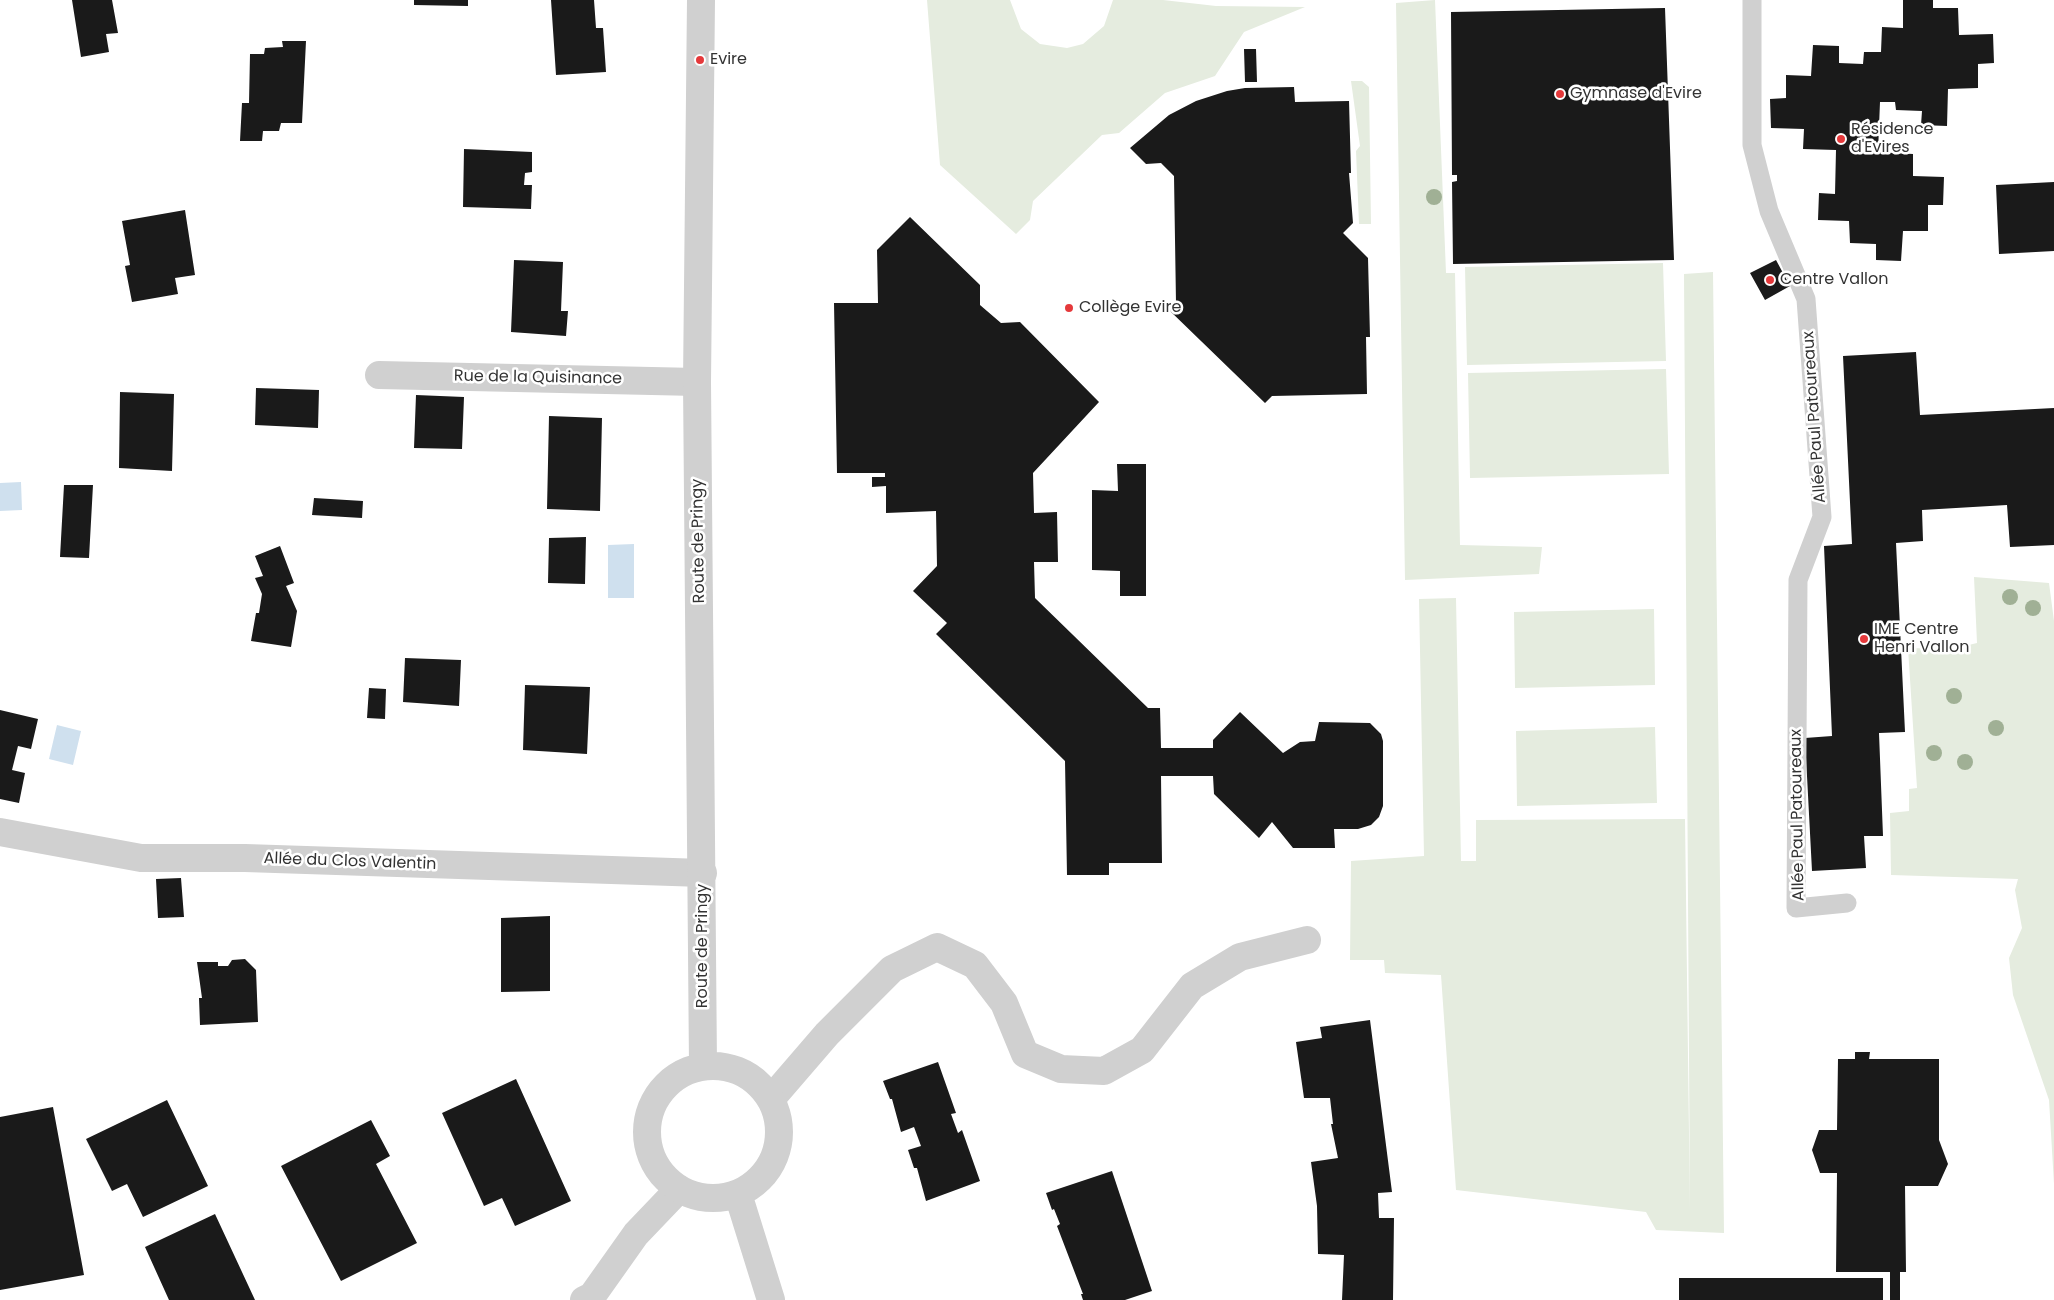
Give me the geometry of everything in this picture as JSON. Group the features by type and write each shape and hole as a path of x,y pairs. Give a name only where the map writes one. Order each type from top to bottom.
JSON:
{"street":[{"name":"Route de Pringy","path":"703,1066 703,873 697,382 700,60 704,5"},
{"name":"Rue de la Quisinance","path":"379,375 697,382"},
{"name":"Allée du Clos Valentin","path":"0,832 142,858 255,859 703,873"},
{"path":"771,1099 827,1034 892,969 937,947 975,965 1004,1003 1025,1054 1062,1069 1104,1071 1142,1050 1192,986 1240,957 1307,940"},
{"path":"703,1066 724,1066 742,1072 759,1083 771,1099 779,1120 779,1143 771,1164 757,1182 738,1194 718,1198 698,1196 679,1189 663,1176 652,1158 647,1139 648,1118 654,1099 667,1083 684,1072 703,1066"},
{"path":"584,1300 592,1296 636,1234 679,1189"},
{"path":"738,1194 771,1300"}],"lane":[{"name":"Allée Paul Patoureaux","path":"1752,0 1752,145 1769,211 1806,299 1822,517 1798,580 1796,908 1847,903"}],"shaded area":[{"path":"927,0 1010,0 1021,29 1040,44 1067,48 1083,44 1104,26 1113,0 1163,0 1216,6 1305,7 1244,32 1215,76 1165,93 1119,133 1102,135 1033,201 1030,220 1016,234 940,165"},
{"path":"1435,0 1446,273 1455,273 1460,545 1542,547 1539,574 1405,580 1396,3"},
{"path":"1351,81 1362,81 1369,87 1371,224 1359,224 1356,151 1360,146"},
{"path":"1663,263 1666,361 1467,365 1465,267"},
{"path":"1713,272 1724,1233 1656,1230 1646,1212 1456,1190 1441,975 1385,973 1384,960 1350,960 1351,861 1424,856 1419,599 1456,598 1461,861 1476,861 1476,820 1685,819 1690,1212 1684,274"},
{"path":"1666,369 1669,474 1470,478 1468,373"},
{"path":"1974,577 2049,583 2054,621 2054,1184 2049,1100 2013,995 2009,958 2022,928 2015,890 2018,879 1891,875 1890,813 1909,811 1909,789 1917,788 1908,648 1952,649 1977,643"},
{"path":"1654,609 1655,685 1515,688 1514,612"},
{"path":"1655,727 1657,803 1517,806 1516,731"}],"water":[{"path":"21,482 22,510 0,511 0,483"},
{"path":"634,544 634,598 608,598 608,545"},
{"path":"57,725 81,731 73,765 49,759"}],"building":[{"path":"72,0 112,0 118,33 106,34 109,52 81,57"},
{"path":"414,0 468,0 468,6 414,5"},
{"path":"551,0 594,0 596,28 603,28 606,72 556,75"},
{"name":"Résidence d'Evires","path":"1903,0 1933,0 1933,8 1958,8 1959,35 1993,34 1994,63 1978,64 1978,88 1948,89 1947,126 1921,125 1922,111 1896,110 1895,102 1880,102 1878,152 1913,154 1913,176 1944,177 1943,205 1928,205 1928,231 1903,231 1901,261 1876,260 1876,244 1850,243 1849,221 1818,220 1819,193 1835,194 1836,150 1803,149 1804,129 1771,128 1770,99 1786,98 1786,75 1811,76 1813,45 1839,46 1839,63 1863,64 1864,52 1881,52 1882,27 1903,28"},
{"name":"Gymnase d'Evire","path":"1665,8 1674,260 1453,264 1452,182 1457,181 1457,175 1452,175 1451,12"},
{"path":"282,41 306,41 302,123 281,123 279,131 263,131 262,141 240,141 242,103 249,103 250,54 264,54 265,48 283,47"},
{"path":"1244,49 1256,49 1257,82 1245,82"},
{"path":"1294,87 1295,102 1349,101 1351,173 1349,173 1353,223 1343,233 1368,258 1370,337 1366,337 1367,394 1272,396 1265,403 1169,310 1176,303 1174,176 1161,163 1146,164 1130,148 1169,115 1196,101 1227,91 1245,88"},
{"path":"464,149 532,152 532,172 525,173 524,185 532,185 531,209 463,207"},
{"path":"2054,182 2054,251 1999,254 1996,185"},
{"path":"185,210 195,275 175,278 178,294 132,302 125,266 130,265 122,221"},
{"path":"910,217 980,285 980,305 1001,323 1020,322 1099,402 1033,473 1034,513 1057,512 1058,562 1034,562 1035,598 1148,708 1160,708 1161,748 1213,748 1213,740 1240,712 1283,753 1300,742 1315,741 1319,722 1370,723 1381,734 1383,741 1383,806 1379,817 1371,825 1358,829 1334,829 1335,848 1293,848 1272,822 1259,838 1214,794 1213,776 1161,776 1162,863 1109,863 1109,875 1067,875 1065,761 936,634 947,623 913,591 937,566 936,511 886,513 886,486 872,487 872,477 885,477 885,473 837,473 834,303 878,303 877,250"},
{"path":"514,260 563,262 561,311 568,311 566,336 511,332"},
{"name":"Centre Vallon","path":"1776,260 1790,286 1765,300 1750,273"},
{"name":"IME Centre Henri Vallon","path":"1916,352 1920,415 2054,408 2054,545 2010,547 2007,505 1922,510 1923,541 1896,543 1905,732 1879,733 1883,836 1864,836 1866,868 1812,871 1805,738 1832,736 1824,546 1852,544 1843,356"},
{"path":"256,388 319,390 318,428 255,425"},
{"path":"120,392 174,394 172,471 119,468"},
{"path":"416,395 464,397 462,449 414,448"},
{"path":"549,416 602,418 600,511 547,509"},
{"path":"1117,464 1146,464 1146,596 1120,596 1120,571 1092,570 1092,490 1118,491"},
{"path":"64,485 93,485 89,558 60,557"},
{"path":"314,498 363,501 362,518 312,515"},
{"path":"586,537 585,584 548,583 549,538"},
{"path":"280,546 294,583 286,586 297,611 291,647 251,641 256,613 259,613 262,594 255,578 263,576 255,556"},
{"path":"405,658 461,660 459,706 403,702"},
{"path":"525,685 590,687 587,754 523,750"},
{"path":"369,688 386,689 385,719 367,718"},
{"path":"0,710 38,719 31,749 18,746 12,770 25,773 19,803 0,799"},
{"path":"181,878 184,917 158,918 156,879"},
{"path":"550,916 550,991 501,992 501,918"},
{"path":"245,959 256,970 258,1022 200,1025 199,998 202,998 197,962 218,962 218,966 228,966 232,960"},
{"path":"1370,1020 1392,1192 1378,1193 1379,1218 1394,1218 1393,1300 1342,1300 1344,1255 1318,1254 1317,1206 1311,1162 1338,1158 1331,1124 1333,1124 1330,1098 1304,1098 1296,1042 1322,1038 1320,1027"},
{"path":"1855,1052 1870,1052 1869,1059 1939,1059 1939,1140 1948,1164 1938,1186 1905,1186 1906,1272 1900,1272 1900,1300 1890,1300 1890,1272 1836,1272 1837,1173 1820,1173 1812,1150 1819,1130 1837,1130 1838,1059 1855,1059"},
{"path":"938,1062 956,1113 951,1114 958,1133 962,1130 980,1181 926,1201 917,1168 914,1168 908,1150 921,1146 914,1127 901,1132 892,1099 890,1099 883,1081"},
{"path":"516,1079 571,1201 515,1226 502,1198 484,1206 442,1113"},
{"path":"167,1100 208,1186 143,1217 127,1184 112,1191 86,1139"},
{"path":"53,1107 84,1275 0,1290 0,1117"},
{"path":"371,1120 390,1156 376,1164 417,1243 341,1281 281,1166"},
{"path":"1112,1171 1152,1291 1125,1300 1083,1300 1081,1294 1083,1294 1057,1226 1060,1224 1054,1209 1052,1210 1046,1193"},
{"path":"215,1214 255,1300 169,1300 145,1247"},
{"path":"1679,1278 1883,1278 1883,1300 1679,1300"}],"place":[{"name":"Evire","path":"700,60"},
{"name":"Gymnase d'Evire","path":"1560,94"},
{"name":"Résidence d'Evires","path":"1841,139"},
{"name":"Centre Vallon","path":"1770,280"},
{"name":"Collège Evire","path":"1069,308"},
{"name":"IME Centre Henri Vallon","path":"1864,639"}]}
